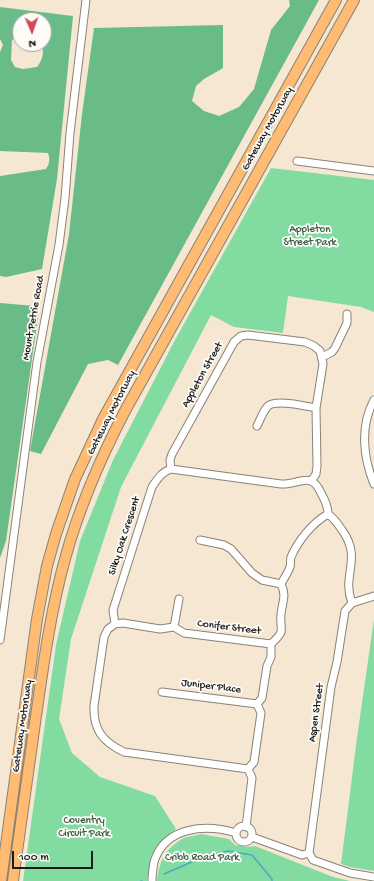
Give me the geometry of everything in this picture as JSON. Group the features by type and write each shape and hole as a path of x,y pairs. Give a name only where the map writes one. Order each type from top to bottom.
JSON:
{"highway":[{"name":"Gateway Motorway","path":"0,881 36,619 47,566 56,534 75,479 103,419 336,0"},
{"name":"Gateway Motorway","path":"13,881 52,614 65,558 88,492 102,456 126,409 354,0"}],"street":[{"name":"Mount Petrie Road","path":"0,640 37,362 59,245 65,198 72,110 86,0"},
{"path":"297,161 374,171"},
{"path":"312,480 316,474 317,466 316,408 323,364 322,357 332,352 335,348 347,323 347,314"},
{"name":"Appleton Street","path":"171,469 170,460 175,448 237,338 248,335 305,342 314,346 320,351 322,357"},
{"path":"374,400 366,422 365,457 374,484"},
{"path":"257,426 265,410 270,405 278,403 316,408"},
{"path":"171,469 286,485 305,480 312,480 318,485 328,507 328,514"},
{"name":"Silky Oak Crescent","path":"115,624 113,610 152,487 161,474 171,469"},
{"path":"248,769 254,762 260,720 260,713 257,704 262,698 267,666 271,657 271,644 281,632 281,615 285,600 281,584 290,568 291,559 296,549 308,532 321,518 328,514"},
{"path":"328,514 334,518 348,537 351,545 353,561 348,588 352,602 374,596"},
{"path":"200,540 224,545 231,549 252,573 262,580 281,584"},
{"path":"174,627 179,599"},
{"name":"Aspen Street","path":"309,853 331,687 337,662 344,615 348,606 352,602"},
{"name":"Conifer Street","path":"115,624 123,623 160,629 174,627 184,633 271,644"},
{"path":"115,624 108,629 104,637 94,706 96,726 106,741 124,752 248,769"},
{"name":"Juniper Place","path":"162,692 257,704"},
{"path":"246,827 252,778 248,769"},
{"path":"240,827 246,827 251,831 252,837 248,842 242,842 237,839 236,833 240,827"},
{"path":"152,881 155,861 159,852 166,844 179,834 190,830 207,828 227,830 236,833"},
{"path":"252,837 302,855 309,853 313,860 350,873 374,877"}],"green space":[{"path":"289,0 319,0 118,365 108,360 88,364 41,454 30,451 69,234 82,114 94,28 223,25 223,68 204,79 196,86 192,101 204,111 219,116 239,107 254,89 271,30 290,6"},
{"path":"0,7 41,12 12,12 11,60 15,67 23,69 37,67 42,59 43,52 52,52 52,13 73,16 57,179 42,269 6,277 0,276 0,176 46,169 49,159 48,153 0,151 0,52 3,45 0,39"},
{"name":"Appleton Street Park","path":"271,168 374,180 374,312 361,307 288,296 283,333 234,327 211,315 121,487 71,639 59,719 72,753 100,777 155,796 176,829 159,846 150,865 147,881 23,881 56,645 80,541 113,460 175,340"},
{"path":"0,303 35,306 39,310 6,541 0,558"},
{"path":"374,619 374,871 341,864"},
{"name":"Cribb Road Park","path":"201,834 229,839 235,845 246,847 255,846 333,877 350,881 157,881 161,862 171,847 184,838"}],"waterway":[{"path":"164,874 201,858 228,851 252,855 272,879 272,881"}],"park label":[{"name":"Coventry Circuit Park","path":"84,827"}]}
